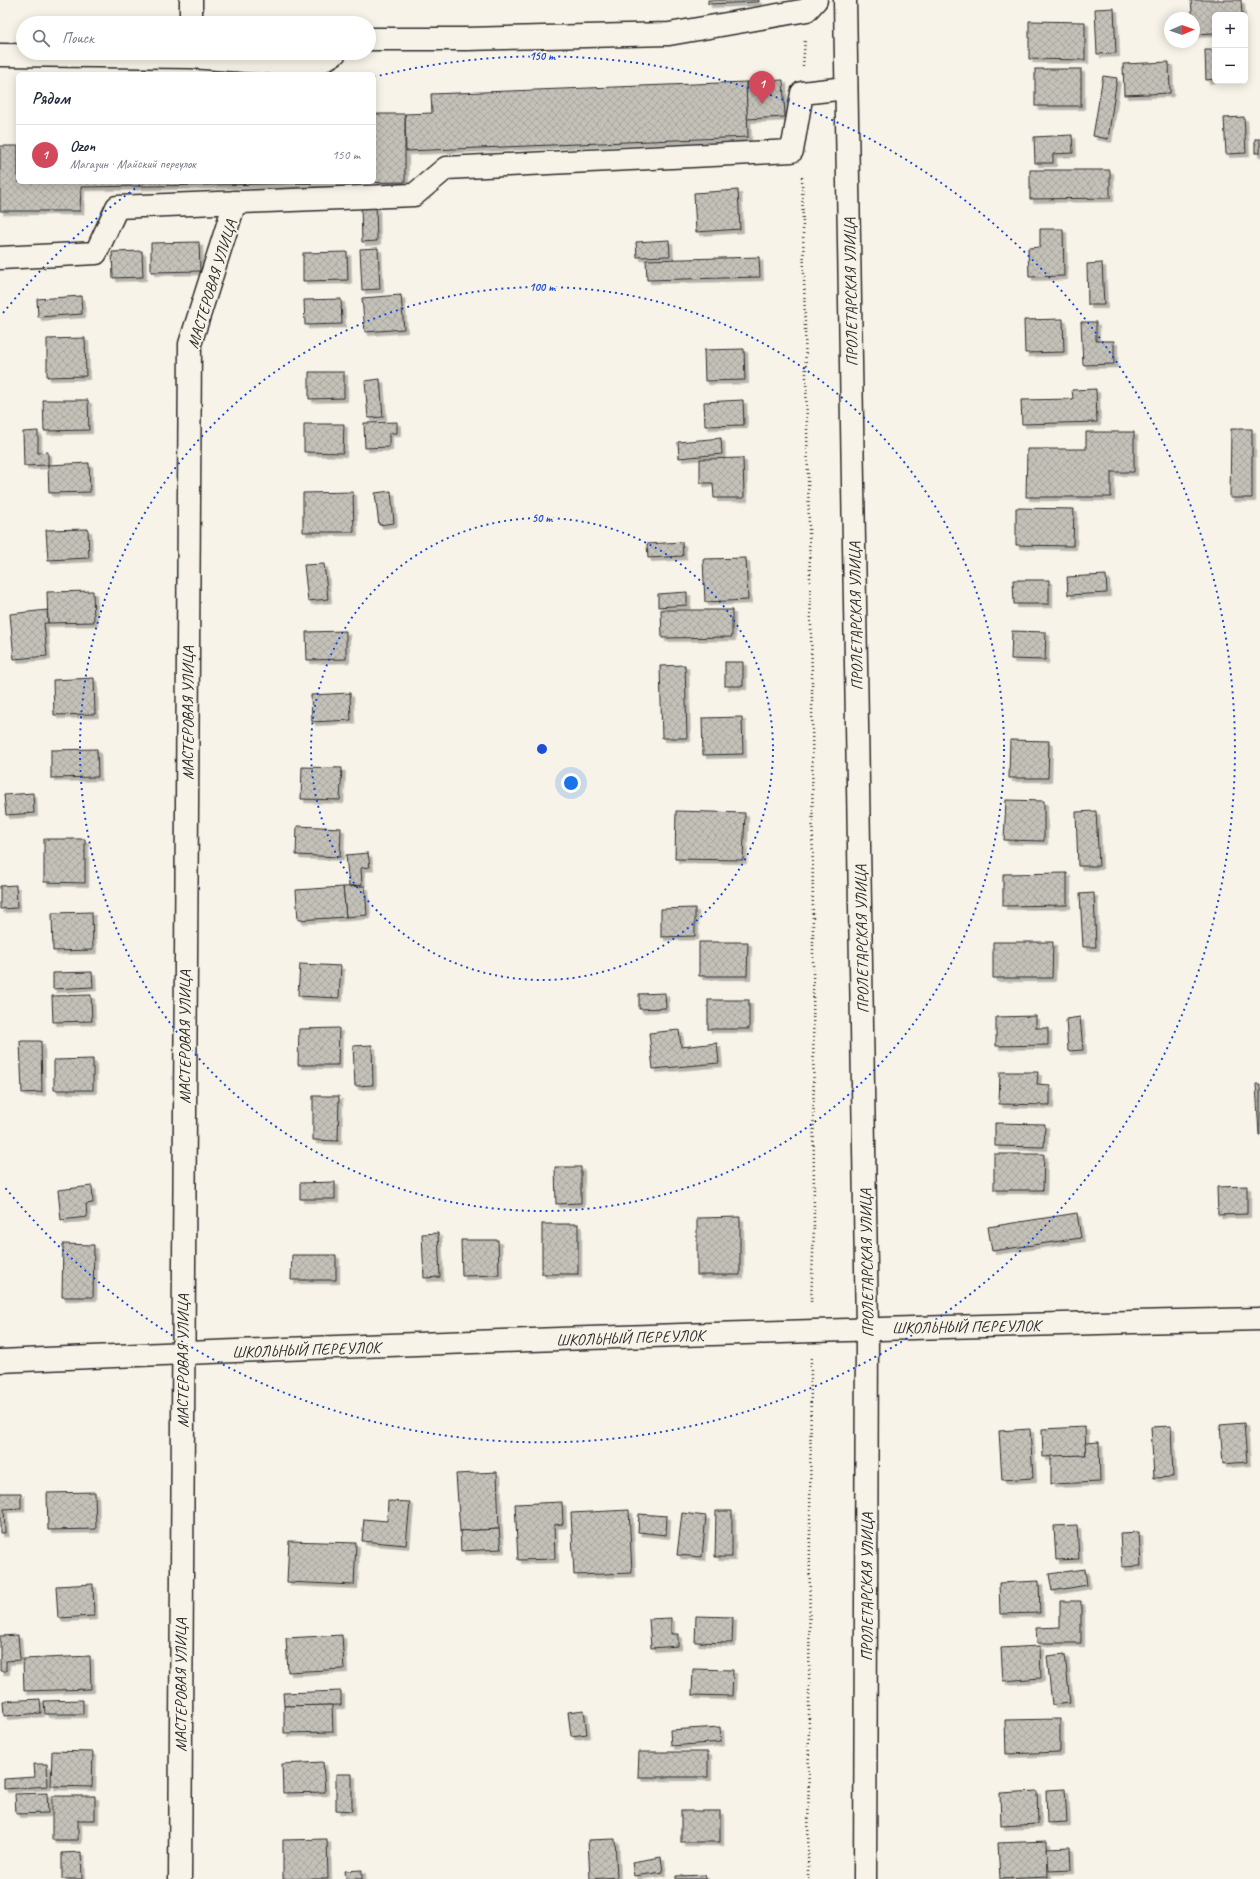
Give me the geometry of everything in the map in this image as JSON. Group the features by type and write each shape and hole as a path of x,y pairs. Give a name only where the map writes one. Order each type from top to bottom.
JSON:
{"street":[{"path":"191,0 191,16"},
{"name":"ПРОЛЕТАРСКАЯ УЛИЦА","path":"845,0 867,1328 865,1879"},
{"path":"376,39 467,39 669,34 811,5"},
{"path":"0,55 16,55"},
{"path":"247,60 314,66 324,60"},
{"path":"0,258 96,253 117,207 414,195 446,168 792,151 802,93 846,88"},
{"name":"МАСТЕРОВАЯ УЛИЦА","path":"180,1879 182,1353 190,344 235,202"},
{"name":"ШКОЛЬНЫЙ ПЕРЕУЛОК","path":"0,1361 867,1328 1260,1319"}],"path":[{"path":"802,93 811,5"},
{"path":"802,171 812,678 814,1227 811,1330 808,1879"}],"building":[{"path":"708,0 759,0 759,2 708,4"},
{"path":"1191,0 1241,0 1242,12 1212,12 1212,33 1200,34 1200,12 1192,12"},
{"path":"1114,8 1116,53 1097,54 1095,9"},
{"path":"1029,21 1085,22 1085,60 1029,59"},
{"path":"1205,50 1212,50 1212,79 1206,80"},
{"path":"1169,62 1170,93 1124,95 1123,64"},
{"path":"1035,69 1081,69 1081,106 1035,106"},
{"path":"1103,76 1117,78 1108,139 1093,136"},
{"path":"783,80 785,117 747,119 746,82"},
{"path":"746,82 748,137 406,151 405,114 432,113 431,94"},
{"path":"376,114 405,114 405,182 376,182"},
{"path":"1244,117 1246,153 1226,154 1224,118"},
{"path":"1072,135 1073,153 1053,154 1053,163 1035,163 1034,137"},
{"path":"1255,139 1260,139 1260,153 1255,153"},
{"path":"0,146 16,146 16,184 275,184 81,187 80,211 0,211"},
{"path":"1030,170 1110,170 1110,198 1030,199"},
{"path":"738,190 740,229 696,232 694,193"},
{"path":"361,206 376,206 377,241 362,242"},
{"path":"1040,229 1063,229 1064,276 1029,277 1028,248 1040,247"},
{"path":"669,240 670,256 637,257 636,242"},
{"path":"199,242 200,271 151,272 151,243"},
{"path":"378,248 380,289 362,290 360,249"},
{"path":"142,251 143,277 113,278 112,252"},
{"path":"347,252 348,280 303,281 303,253"},
{"path":"759,257 760,277 647,280 646,260"},
{"path":"1102,263 1104,305 1088,305 1087,264"},
{"path":"401,295 404,329 365,332 362,298"},
{"path":"81,296 82,314 38,317 37,299"},
{"path":"341,299 342,324 305,325 304,300"},
{"path":"1063,319 1064,352 1025,353 1024,320"},
{"path":"1081,322 1096,322 1096,341 1114,341 1114,364 1083,365"},
{"path":"85,338 86,376 47,377 47,339"},
{"path":"744,349 745,380 705,381 704,350"},
{"path":"309,372 344,372 344,398 309,399"},
{"path":"380,379 383,417 368,418 365,381"},
{"path":"1096,389 1097,422 1022,424 1021,400 1073,399 1072,390"},
{"path":"43,400 88,400 89,430 44,431"},
{"path":"743,400 744,425 705,426 704,402"},
{"path":"397,422 397,433 389,433 389,447 365,448 364,423"},
{"path":"304,424 344,424 343,453 304,452"},
{"path":"1231,429 1252,429 1252,498 1230,498"},
{"path":"38,431 38,453 48,452 48,465 24,466 23,432"},
{"path":"1086,432 1134,432 1134,472 1111,472 1111,497 1026,497 1027,449 1086,449"},
{"path":"721,438 722,454 679,458 678,442"},
{"path":"743,458 744,498 714,498 713,483 700,483 700,459"},
{"path":"89,463 90,492 49,493 48,465"},
{"path":"391,491 394,523 379,525 375,493"},
{"path":"353,492 354,532 303,532 303,493"},
{"path":"1016,508 1074,509 1073,546 1016,545"},
{"path":"88,529 89,558 48,560 46,530"},
{"path":"682,542 683,556 648,558 647,544"},
{"path":"746,558 748,600 705,602 703,559"},
{"path":"324,564 328,599 308,601 304,565"},
{"path":"1106,575 1107,593 1068,595 1067,577"},
{"path":"1013,580 1049,580 1049,604 1014,604"},
{"path":"93,591 94,622 48,623 47,592"},
{"path":"687,592 687,605 658,607 658,594"},
{"path":"47,610 48,623 44,623 47,656 14,659 10,614"},
{"path":"661,610 732,610 732,637 662,638"},
{"path":"346,631 346,659 307,660 306,632"},
{"path":"1012,631 1046,632 1045,660 1011,659"},
{"path":"725,662 743,662 743,686 725,686"},
{"path":"685,665 687,738 662,738 660,666"},
{"path":"94,678 95,714 54,715 53,680"},
{"path":"350,693 351,720 312,722 311,695"},
{"path":"742,717 743,754 703,755 702,718"},
{"path":"1010,740 1049,741 1048,778 1009,778"},
{"path":"97,749 98,777 51,778 51,750"},
{"path":"302,767 342,768 340,800 301,799"},
{"path":"33,793 34,813 6,815 4,795"},
{"path":"1006,800 1044,801 1044,841 1004,840"},
{"path":"676,811 745,813 743,860 675,859"},
{"path":"1096,811 1099,866 1078,866 1076,812"},
{"path":"297,826 341,828 340,857 296,855"},
{"path":"44,839 85,839 85,883 44,882"},
{"path":"368,853 370,867 361,868 362,885 349,886 346,855"},
{"path":"1067,873 1067,905 1003,906 1003,874"},
{"path":"16,885 17,908 0,909 0,886"},
{"path":"365,886 367,915 346,917 343,887"},
{"path":"343,887 346,917 298,920 296,890"},
{"path":"1094,893 1096,947 1083,947 1080,894"},
{"path":"695,908 695,936 661,937 661,909"},
{"path":"92,912 93,950 53,951 52,913"},
{"path":"699,942 748,942 747,976 699,976"},
{"path":"993,942 1053,942 1052,978 993,978"},
{"path":"300,964 341,966 339,998 298,996"},
{"path":"92,972 93,987 53,989 53,973"},
{"path":"665,993 666,1008 639,1009 639,994"},
{"path":"91,995 92,1021 53,1022 52,996"},
{"path":"708,1000 749,1000 749,1029 708,1029"},
{"path":"1036,1016 1036,1028 1048,1028 1048,1045 996,1046 996,1017"},
{"path":"1080,1017 1083,1050 1068,1051 1066,1019"},
{"path":"339,1028 338,1065 298,1065 299,1029"},
{"path":"679,1030 681,1047 717,1043 719,1063 653,1069 649,1033"},
{"path":"20,1041 41,1041 42,1092 22,1093"},
{"path":"372,1045 373,1085 355,1086 353,1046"},
{"path":"93,1059 93,1090 54,1090 54,1060"},
{"path":"1000,1072 1038,1072 1037,1084 1050,1085 1050,1105 999,1104"},
{"path":"1256,1084 1260,1084 1260,1135 1259,1135"},
{"path":"313,1096 339,1096 338,1141 313,1140"},
{"path":"995,1123 1045,1124 1044,1147 995,1146"},
{"path":"994,1154 1044,1154 1043,1190 994,1190"},
{"path":"555,1167 581,1167 581,1203 556,1204"},
{"path":"335,1182 335,1199 300,1199 300,1183"},
{"path":"92,1186 93,1203 86,1204 87,1217 61,1220 58,1190"},
{"path":"1247,1186 1247,1214 1218,1215 1217,1187"},
{"path":"1077,1213 1081,1238 992,1251 988,1227"},
{"path":"740,1217 740,1275 697,1275 697,1218"},
{"path":"542,1224 578,1224 578,1274 542,1274"},
{"path":"438,1233 440,1277 424,1278 422,1234"},
{"path":"461,1240 498,1240 499,1275 462,1276"},
{"path":"63,1244 94,1245 93,1297 62,1297"},
{"path":"292,1255 336,1255 336,1280 291,1280"},
{"path":"1244,1423 1247,1462 1223,1464 1220,1425"},
{"path":"1171,1426 1173,1477 1154,1478 1151,1427"},
{"path":"1085,1427 1086,1455 1043,1457 1042,1429"},
{"path":"1030,1429 1033,1478 1002,1480 999,1431"},
{"path":"1099,1442 1100,1482 1051,1484 1051,1456 1086,1455 1085,1443"},
{"path":"497,1472 499,1529 460,1531 456,1474"},
{"path":"95,1492 96,1529 48,1530 47,1493"},
{"path":"0,1493 21,1493 21,1508 4,1509 5,1533 0,1533"},
{"path":"388,1501 410,1502 406,1545 362,1541 364,1519 387,1521"},
{"path":"562,1502 563,1524 554,1525 555,1559 518,1560 515,1504"},
{"path":"629,1510 632,1573 574,1575 571,1513"},
{"path":"716,1511 732,1511 732,1557 715,1557"},
{"path":"682,1513 706,1516 702,1557 677,1555"},
{"path":"639,1514 667,1516 666,1535 638,1532"},
{"path":"1077,1525 1079,1559 1056,1560 1054,1526"},
{"path":"499,1529 501,1549 461,1551 460,1531"},
{"path":"1139,1532 1141,1566 1122,1567 1120,1533"},
{"path":"289,1541 356,1543 354,1585 287,1582"},
{"path":"1085,1569 1087,1585 1052,1591 1049,1574"},
{"path":"1039,1581 1040,1613 1000,1614 999,1583"},
{"path":"93,1584 94,1616 58,1618 56,1586"},
{"path":"1060,1601 1081,1601 1081,1643 1037,1643 1036,1628 1060,1627"},
{"path":"696,1616 733,1617 732,1643 695,1642"},
{"path":"671,1618 671,1634 678,1634 678,1646 651,1648 649,1619"},
{"path":"18,1635 20,1660 6,1661 6,1671 0,1671 0,1636"},
{"path":"342,1635 344,1669 288,1672 286,1638"},
{"path":"1040,1646 1041,1678 1003,1681 1001,1648"},
{"path":"1065,1654 1070,1703 1052,1705 1047,1656"},
{"path":"90,1656 91,1689 24,1691 23,1659"},
{"path":"693,1669 733,1670 732,1696 692,1695"},
{"path":"341,1691 341,1705 284,1706 283,1693"},
{"path":"40,1699 41,1713 4,1716 3,1701"},
{"path":"83,1700 83,1714 45,1714 44,1701"},
{"path":"332,1705 333,1732 284,1733 284,1706"},
{"path":"584,1710 587,1734 571,1736 568,1712"},
{"path":"1060,1719 1060,1752 1006,1754 1005,1720"},
{"path":"720,1727 721,1742 671,1746 670,1730"},
{"path":"52,1751 93,1752 92,1787 51,1786"},
{"path":"639,1752 708,1752 708,1777 638,1777"},
{"path":"323,1762 325,1792 283,1793 282,1764"},
{"path":"34,1764 47,1764 48,1786 4,1789 4,1779 35,1777"},
{"path":"336,1774 352,1774 352,1811 336,1810"},
{"path":"1065,1789 1067,1822 1047,1823 1046,1790"},
{"path":"1037,1791 1038,1824 1001,1826 1000,1793"},
{"path":"47,1793 48,1813 16,1814 15,1794"},
{"path":"52,1796 95,1796 95,1820 78,1820 78,1840 52,1840"},
{"path":"681,1811 720,1811 720,1842 681,1842"},
{"path":"327,1839 328,1879 283,1879 283,1840"},
{"path":"615,1839 617,1877 590,1879 588,1840"},
{"path":"1047,1841 1048,1877 1000,1879 998,1843"},
{"path":"1070,1847 1071,1870 1049,1871 1047,1848"},
{"path":"81,1852 82,1879 62,1879 62,1853"},
{"path":"661,1857 663,1872 634,1876 632,1862"},
{"path":"362,1870 362,1879 346,1879 345,1871"},
{"path":"705,1875 706,1879 676,1879 676,1876"}],"place":[{"name":"Ozon","path":"762,104"}]}
